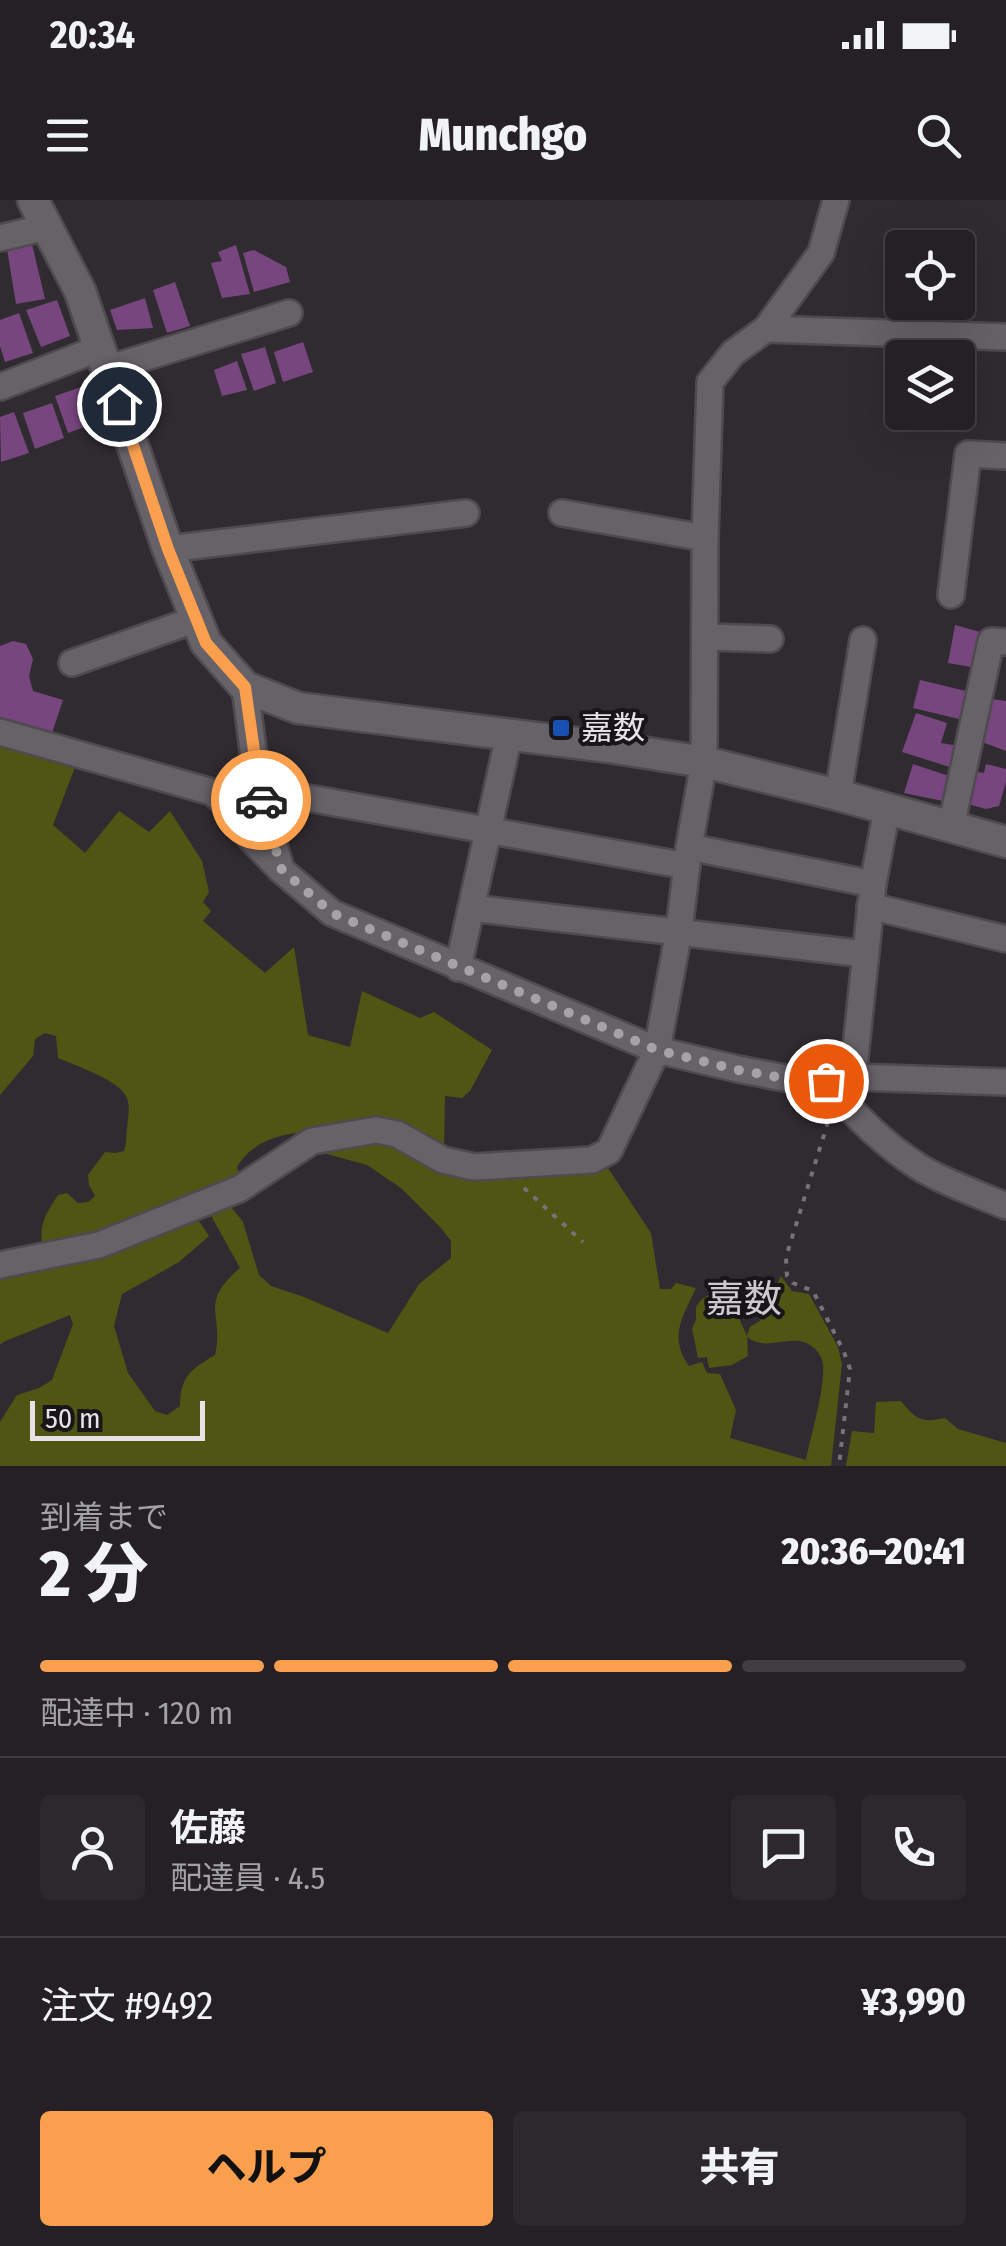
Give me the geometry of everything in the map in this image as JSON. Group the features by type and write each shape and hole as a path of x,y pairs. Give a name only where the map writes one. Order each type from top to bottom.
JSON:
{"street":[{"path":"0,1265 99,1245 239,1189 312,1141 376,1130 398,1134 443,1160 474,1167 592,1160 609,1152 657,1050 704,762 710,382 733,354 766,329 821,254 836,200"},
{"path":"0,238 40,213 80,291 168,549 206,643 245,687 298,708 704,762 1006,842"},
{"path":"0,387 289,312"},
{"path":"766,329 1006,337"},
{"path":"950,594 968,454 1006,456"},
{"path":"168,549 466,513"},
{"path":"562,513 705,538"},
{"path":"72,663 197,619"},
{"path":"705,637 770,639"},
{"path":"838,795 862,640"},
{"path":"951,828 992,642 1006,642"},
{"path":"245,687 258,789 282,870"},
{"path":"0,732 212,792 226,804 252,840 332,913 657,1050 800,1081 1006,1082"},
{"path":"458,968 509,735"},
{"path":"258,789 487,831 688,856 871,895 1006,940"},
{"path":"887,808 871,895 866,954 838,1084 854,1115 888,1145 921,1168 1006,1206"},
{"path":"471,908 866,954"}],"path":[{"path":"838,1084 785,1268 793,1283 812,1291 850,1369 839,1466"},
{"path":"492,1166 533,1194 583,1242"}],"green space":[{"path":"0,740 77,762 53,825 85,853 119,811 149,832 170,811 202,861 209,892 203,902 211,911 203,921 265,973 294,947 308,1035 350,1047 362,991 420,1018 434,1012 492,1050 470,1091 462,1098 445,1096 444,1150 453,1171 606,1165 651,1233 660,1289 671,1289 676,1283 696,1288 680,1327 679,1346 689,1366 702,1362 707,1373 720,1374 736,1410 730,1438 806,1460 823,1381 822,1360 816,1350 803,1342 766,1343 747,1337 748,1356 732,1365 709,1368 707,1357 698,1358 692,1328 696,1307 708,1295 722,1294 734,1307 747,1336 750,1327 760,1321 781,1276 792,1291 809,1294 838,1347 842,1364 831,1466 0,1466 0,1422 17,1395 52,1380 73,1324 70,1315 0,1345 0,1274 195,1215 209,1236 179,1262 122,1294 114,1326 128,1373 155,1411 167,1415 180,1406 188,1375 215,1355 216,1301 219,1291 240,1268 208,1210 228,1203 243,1222 259,1275 271,1286 388,1333 419,1284 451,1258 451,1241 401,1188 367,1165 323,1153 315,1132 282,1136 261,1144 237,1167 241,1178 152,1216 43,1250 44,1221 58,1195 67,1193 78,1203 88,1202 95,1196 88,1175 105,1152 124,1151 129,1108 126,1096 114,1084 58,1058 56,1036 45,1033 35,1039 33,1056 0,1095"},
{"path":"901,1401 920,1418 945,1418 958,1429 1006,1443 1006,1466 846,1466 852,1431 874,1433 876,1402"}],"building":[{"path":"32,244 45,299 16,304 7,249"},
{"path":"236,245 250,294 222,298 211,263 222,261 218,252"},
{"path":"254,250 286,267 290,282 254,292 243,253"},
{"path":"175,282 190,326 167,333 153,290"},
{"path":"145,298 153,328 117,330 110,310"},
{"path":"57,300 70,336 41,347 26,310"},
{"path":"19,313 33,353 5,362 0,346 0,320"},
{"path":"303,342 313,372 283,382 274,352"},
{"path":"265,347 276,383 254,391 241,354"},
{"path":"237,361 247,390 222,396 214,370"},
{"path":"84,386 95,423 68,433 55,396"},
{"path":"52,403 64,438 35,449 23,413"},
{"path":"14,412 29,453 1,462 0,417"},
{"path":"955,625 984,633 977,668 948,663"},
{"path":"13,641 26,644 33,659 29,676 33,691 63,700 51,736 0,721 0,646"},
{"path":"920,680 966,691 959,719 913,708"},
{"path":"992,699 1006,701 1006,751 982,742"},
{"path":"916,713 947,723 941,743 959,746 953,768 902,752"},
{"path":"913,764 949,776 943,801 904,793"},
{"path":"986,764 1006,769 1006,782 999,806 986,809 964,803 972,771 984,773"}],"way so far":[{"path":"261,800 282,870 332,913 657,1050 738,1070 800,1081 826,1081"}],"place":[{"name":"嘉数","path":"561,728"}],"district":[{"name":"嘉数","path":"744,1299"}],"route":[{"path":"119,404 168,549 206,643 245,687 261,800"}]}
